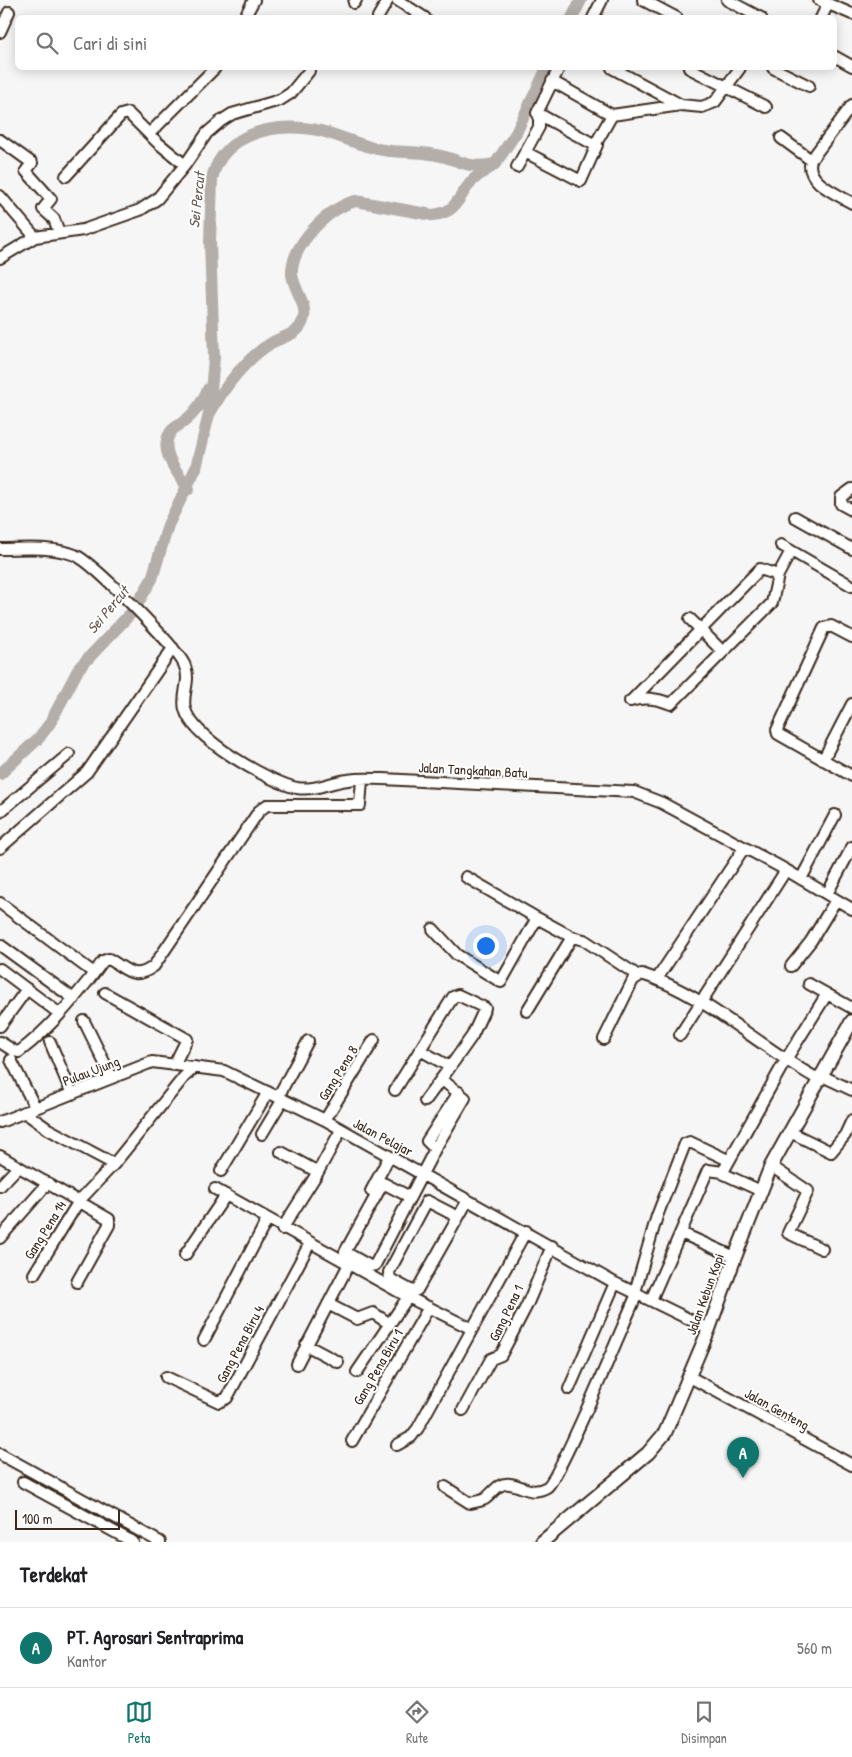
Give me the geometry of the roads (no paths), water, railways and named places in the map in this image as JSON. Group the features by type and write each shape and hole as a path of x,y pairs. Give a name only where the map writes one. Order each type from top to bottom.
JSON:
{"main road":[{"name":"Jalan Kebun Kopi","path":"542,1542 657,1444 665,1433 709,1329 734,1256 771,1166 819,1077 847,1041 852,1021"}],"street":[{"path":"246,15 254,0"},
{"path":"379,15 388,0"},
{"path":"396,0 412,14"},
{"path":"594,15 602,0"},
{"path":"643,0 671,15"},
{"path":"727,0 755,15"},
{"path":"821,15 823,2 852,14"},
{"path":"0,32 9,12"},
{"path":"837,58 852,66"},
{"path":"149,134 213,70"},
{"path":"517,167 539,127 537,109 558,70"},
{"path":"616,70 681,105"},
{"path":"693,70 766,108"},
{"path":"552,80 612,115 681,105 702,107 715,102 739,70"},
{"path":"777,70 809,86"},
{"path":"0,258 35,237 83,230 140,210 157,199 185,165 207,133 221,120 232,114 280,100 291,93 310,71"},
{"path":"852,105 811,160 809,167 811,174 822,185 852,203"},
{"path":"66,176 121,115 128,113 185,165"},
{"path":"525,152 582,181 612,115"},
{"path":"539,116 597,145"},
{"path":"781,138 811,160"},
{"path":"0,140 32,163 26,171 51,199 43,209 54,219 59,232"},
{"path":"0,196 35,237"},
{"path":"852,489 841,497 840,501 841,504 852,510"},
{"path":"795,517 852,549"},
{"path":"781,545 852,586"},
{"name":"Jalan Tangkahan Batu","path":"0,549 43,549 64,552 86,561 173,648 187,671 184,707 187,715 223,751 255,770 297,788 311,789 348,780 362,780 634,792 662,803 786,870 852,909"},
{"path":"778,575 760,569 630,702 641,698 656,698 671,704 772,603 778,575 791,551"},
{"path":"690,619 724,652"},
{"path":"852,636 831,626 824,628 777,730 778,734 852,776"},
{"path":"0,848 87,772 173,648"},
{"path":"823,760 852,704"},
{"path":"0,812 68,754"},
{"path":"0,1042 14,1052 19,1052 60,1014 103,961 109,959 136,974 144,974 154,966 263,808 267,805 360,805 362,780"},
{"path":"801,879 835,815"},
{"path":"791,966 811,941 852,847"},
{"path":"657,980 744,848"},
{"path":"680,1035 786,870"},
{"path":"466,877 572,937 584,940 637,976"},
{"path":"0,903 94,973"},
{"path":"434,929 457,955 501,982 537,918"},
{"path":"527,1011 572,937"},
{"path":"0,945 74,998"},
{"path":"0,969 60,1014"},
{"path":"604,1039 633,980 642,974 701,1002 785,1061 852,1090"},
{"path":"809,984 852,1008"},
{"path":"0,1026 27,989"},
{"path":"105,993 187,1039 174,1065"},
{"path":"723,1172 785,1061 827,994"},
{"path":"395,1090 453,997 458,995 464,996 485,1008 472,1036 425,1101"},
{"path":"84,1021 112,1078"},
{"name":"Gang Pena 8","path":"325,1120 374,1040"},
{"path":"262,1134 308,1041"},
{"path":"50,1042 72,1094"},
{"path":"420,1050 450,1067"},
{"path":"11,1060 35,1107"},
{"name":"Pulau Ujung","path":"0,1122 152,1062 195,1067"},
{"path":"79,1201 114,1164 184,1077 195,1067"},
{"name":"Jalan Pelajar","path":"195,1067 224,1071 325,1120 616,1283 709,1329"},
{"path":"410,1197 382,1184 345,1252 370,1266 375,1265 422,1174 435,1148 426,1141 462,1095 441,1078"},
{"path":"221,1171 268,1092"},
{"path":"24,1112 48,1129 114,1164"},
{"path":"790,1132 831,1152 845,1135 852,1120"},
{"path":"282,1228 318,1172 341,1130"},
{"path":"445,1487 470,1503 484,1499 498,1487 510,1484 522,1489 535,1491 547,1487 554,1478 571,1442 636,1293 657,1216 685,1144 690,1142 728,1160"},
{"path":"281,1152 318,1172"},
{"path":"0,1156 110,1221 76,1282"},
{"path":"334,1256 390,1156"},
{"path":"771,1166 808,1191 788,1233 822,1249"},
{"path":"0,1186 18,1167"},
{"path":"651,1300 708,1170 723,1172 761,1191"},
{"path":"0,1238 48,1183"},
{"path":"215,1189 267,1220 408,1297 472,1329"},
{"path":"185,1255 226,1195"},
{"path":"458,1217 427,1201 389,1272 390,1279 412,1291 417,1290 468,1200"},
{"name":"Gang Pena 14","path":"34,1274 79,1201"},
{"path":"204,1340 267,1220"},
{"path":"397,1445 411,1437 418,1428 526,1231"},
{"path":"681,1233 734,1256"},
{"name":"Gang Pena Biru 4","path":"166,1377 219,1402 227,1398 310,1243"},
{"name":"Gang Pena 1","path":"463,1410 492,1358 501,1355 527,1305 552,1246"},
{"path":"297,1364 349,1264"},
{"path":"569,1389 616,1283"},
{"path":"356,1372 408,1297"},
{"path":"328,1304 355,1318 373,1313 390,1324"},
{"name":"Gang Pena Biru 1","path":"352,1441 429,1307"},
{"path":"306,1345 338,1362"},
{"name":"Jalan Genteng","path":"690,1376 852,1465"},
{"path":"0,1454 160,1542"},
{"path":"22,1482 133,1542"}],"waterway":[{"name":"Sei Percut","path":"574,15 581,0"},
{"name":"Sei Percut","path":"0,774 39,738 50,723 79,668 133,611 152,579 168,525 196,468 209,414 214,358 210,242 212,179 218,163 228,150 240,140 255,133 272,129 305,128 329,133 375,149 430,154 477,166 495,164 516,133 546,70"},
{"name":"Sei Percut","path":"210,413 229,383 245,364 263,348 294,332 301,326 304,309 293,280 293,263 305,240 324,219 346,204 356,201 432,215 441,214 452,208 473,180 493,166"},
{"path":"189,489 171,463 166,447 167,440 173,429 196,410 208,389"}],"place":[{"name":"PT. Agrosari Sentraprima","path":"743,1478"}]}
